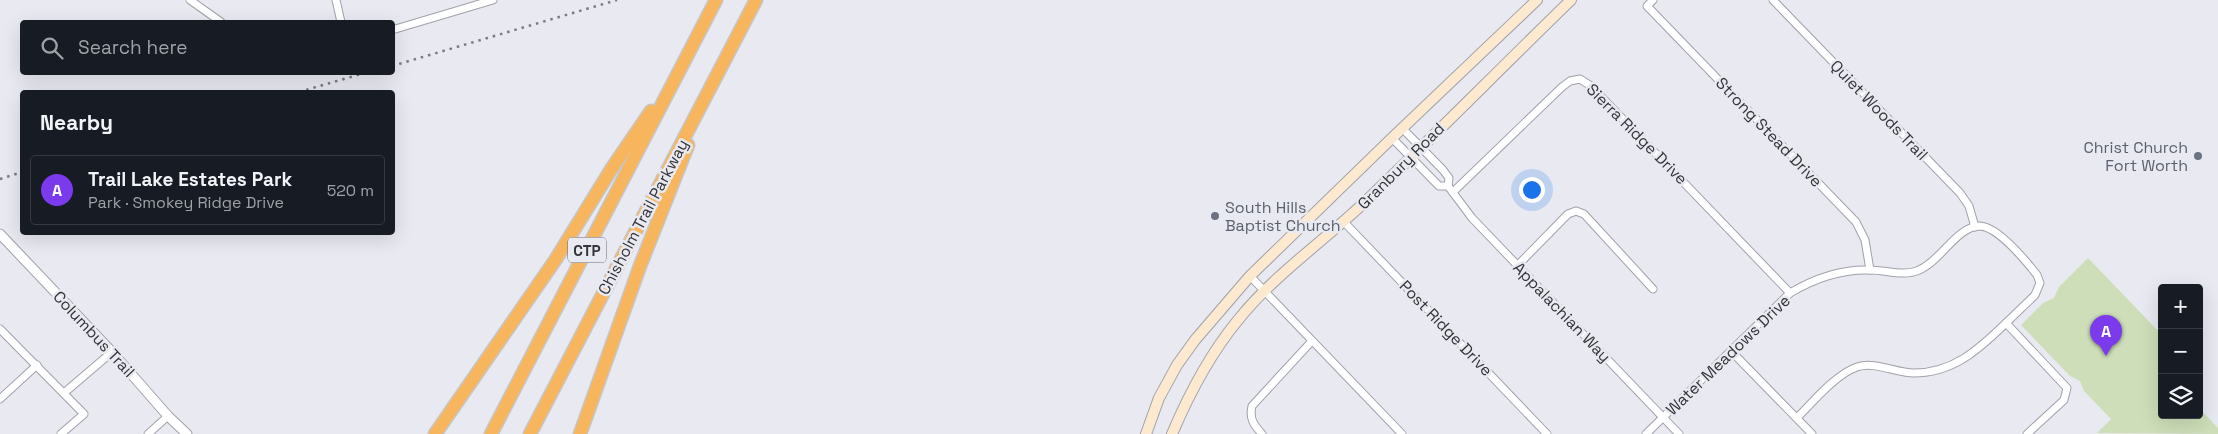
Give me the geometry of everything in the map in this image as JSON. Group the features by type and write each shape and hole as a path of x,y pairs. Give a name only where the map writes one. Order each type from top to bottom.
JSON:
{"highway":[{"name":"CTP","path":"491,434 716,0"},
{"name":"Chisholm Trail Parkway","path":"530,434 756,0"},
{"path":"435,434 556,259 612,168 682,65"},
{"path":"580,434 638,274 712,85"}],"main road":[{"name":"Granbury Road","path":"1146,434 1159,398 1178,365 1196,340 1250,276 1537,0"},
{"name":"Granbury Road","path":"1172,434 1182,409 1211,357 1238,319 1265,291 1344,222 1411,158 1420,147 1571,0"}],"street":[{"path":"190,0 218,20"},
{"path":"336,0 340,20"},
{"path":"395,29 493,0"},
{"name":"Strong Stead Drive","path":"1653,0 1647,6 1851,217 1865,240 1870,270"},
{"name":"Quiet Woods Trail","path":"1773,0 1960,193 1968,206 1975,227"},
{"name":"Sierra Ridge Drive","path":"1451,189 1570,81 1580,79 1592,86 1790,293"},
{"name":"Appalachian Way","path":"1402,128 1449,178 1451,189 1472,218 1679,434"},
{"name":"Appalachian Way","path":"1392,138 1439,186 1451,189"},
{"path":"1517,266 1568,214 1576,211 1584,214 1653,289"},
{"name":"Post Ridge Drive","path":"1344,222 1547,434"},
{"path":"1797,418 1849,370 1868,365 1915,373 1944,368 1974,352 2035,295 2040,283 2032,269 1994,231 1981,226 1975,227"},
{"name":"Water Meadows Drive","path":"1646,434 1790,293 1827,275 1870,270 1904,273 1919,270 1932,262 1964,231 1975,227"},
{"name":"Columbus Trail","path":"0,234 112,352 168,416 187,434"},
{"path":"1250,276 1311,342 1402,434"},
{"path":"2006,323 2067,388 2064,400 2027,434"},
{"path":"0,328 84,414 61,434"},
{"path":"1262,434 1253,424 1250,414 1252,406 1311,342"},
{"path":"1731,351 1812,434"},
{"path":"64,393 112,352"},
{"path":"0,399 36,365"},
{"path":"148,434 168,416"}],"green space":[{"path":"2088,258 2158,331 2158,419 2203,419 2203,412 2218,428 2218,434 2097,433 2111,419 2084,391 2080,381 2070,376 2021,325 2043,303 2054,298 2059,287"}],"railway":[{"path":"395,65 617,0"},
{"path":"306,90 358,75"},
{"path":"0,179 20,173"}],"place":[{"name":"Christ Church Fort Worth","path":"2198,156"},
{"name":"South Hills Baptist Church","path":"1215,216"},
{"name":"Trail Lake Estates Park","path":"2106,356"}]}
